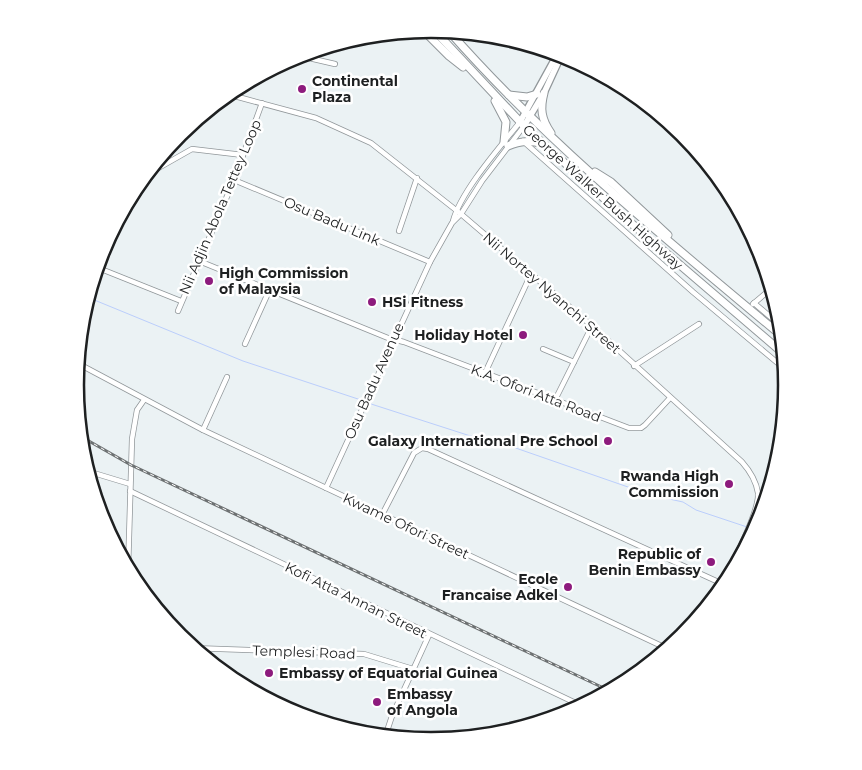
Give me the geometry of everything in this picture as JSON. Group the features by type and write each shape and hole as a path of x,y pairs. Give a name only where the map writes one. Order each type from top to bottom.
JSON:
{"highway":[{"path":"431,38 449,56 474,74"},
{"name":"George Walker Bush Highway","path":"441,38 522,124 638,229 777,348"},
{"name":"George Walker Bush Highway","path":"456,38 528,116 578,161 611,182 662,228 681,251 751,306 774,329"},
{"path":"488,90 506,122 506,144 530,140 546,145"},
{"path":"509,95 527,97 540,94 542,118 558,143"}],"main road":[{"path":"540,94 555,60"},
{"path":"522,124 558,62"}],"street":[{"path":"312,59 335,64"},
{"name":"Nii Nortey Nyanchi Street","path":"237,97 316,118 358,136 417,178 592,326 742,462 753,476 758,494"},
{"name":"Nii Adjin Abola Tettey Loop","path":"178,312 181,301 234,180 262,103"},
{"name":"Osu Badu Avenue","path":"326,488 393,339 430,262 452,223 456,210 522,124"},
{"path":"522,141 693,292 778,363"},
{"name":"Osu Badu Avenue","path":"452,223 461,214 506,144"},
{"path":"159,169 192,149 243,154"},
{"path":"399,231 417,178"},
{"name":"Osu Badu Link","path":"234,180 430,262"},
{"name":"K.A. Ofori Atta Road","path":"199,261 269,291 629,428 638,428 649,422 670,398"},
{"path":"103,269 181,301"},
{"path":"485,373 531,274"},
{"path":"245,344 269,291"},
{"path":"766,293 751,306 772,320"},
{"path":"634,366 698,324"},
{"path":"556,400 592,326"},
{"path":"543,349 574,362"},
{"name":"Kwame Ofori Street","path":"84,367 203,430 661,645"},
{"path":"203,430 227,377"},
{"path":"128,556 134,419 137,410 144,400"},
{"path":"382,514 414,453 422,448 428,449 718,582"},
{"path":"95,473 130,484"},
{"name":"Kofi Atta Annan Street","path":"130,491 429,635 573,702"},
{"path":"741,543 758,494 761,493"},
{"path":"387,730 429,635"},
{"name":"Templesi Road","path":"205,648 364,654 413,669"}],"waterway":[{"path":"94,300 243,361 364,401"},
{"path":"368,403 486,441 507,445 651,495 683,502 696,510 748,527"}],"railway":[{"path":"88,440 131,465 602,687"}],"place":[{"name":"Continental Plaza","path":"302,89"},
{"name":"High Commission of Malaysia","path":"209,281"},
{"name":"HSi Fitness","path":"372,302"},
{"name":"Holiday Hotel","path":"523,335"},
{"name":"Galaxy International Pre School","path":"608,441"},
{"name":"Rwanda High Commission","path":"729,484"},
{"name":"Republic of Benin Embassy","path":"711,562"},
{"name":"Ecole Francaise Adkel","path":"568,587"},
{"name":"Embassy of Equatorial Guinea","path":"269,673"},
{"name":"Embassy of Angola","path":"377,702"}]}
